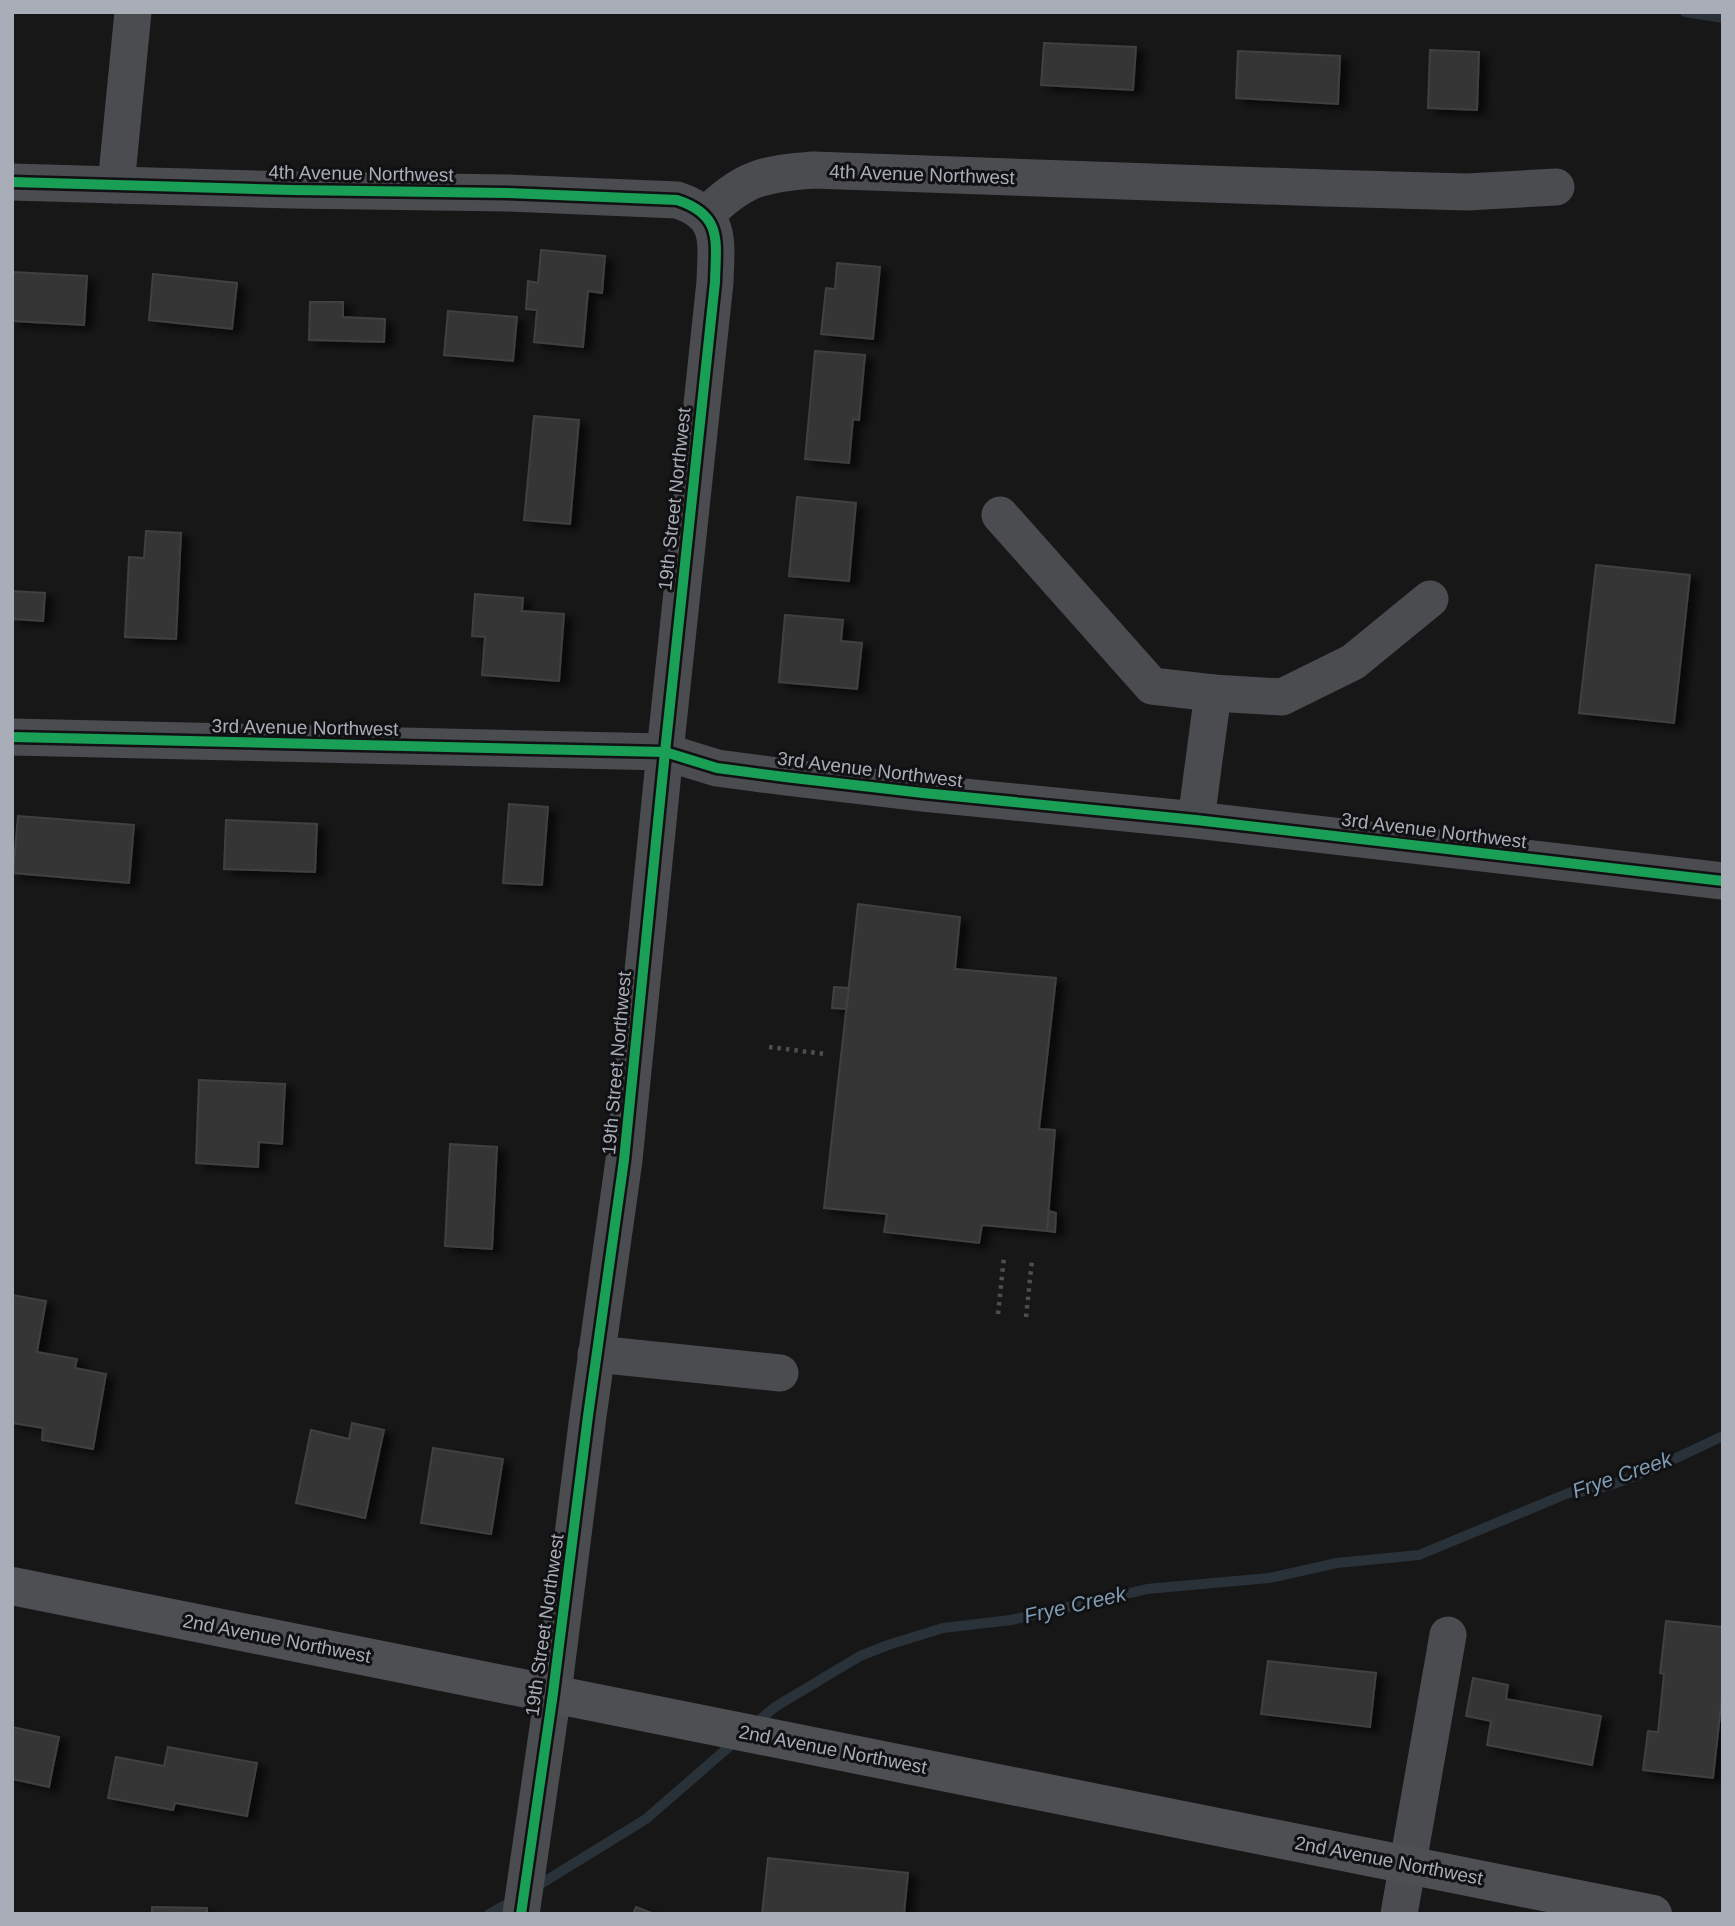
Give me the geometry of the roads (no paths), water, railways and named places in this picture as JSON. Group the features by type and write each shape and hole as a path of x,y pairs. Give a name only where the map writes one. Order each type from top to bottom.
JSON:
{"main road":[{"name":"2nd Avenue Northwest","path":"12,1586 1653,1914"}],"street":[{"path":"116,185 133,12"},
{"name":"4th Avenue Northwest","path":"12,181 293,190 508,192 677,200 695,206 706,215 725,195 755,178 813,170 1467,192 1556,187"},
{"name":"19th Street Northwest","path":"521,1914 553,1693 596,1354 625,1160 664,752 715,282 716,238 706,215"},
{"path":"1000,515 1152,686 1213,694 1282,697 1353,662 1430,598"},
{"path":"1196,820 1213,694"},
{"name":"3rd Avenue Northwest","path":"12,737 664,752 731,770 1723,881"},
{"path":"596,1354 780,1373"},
{"path":"1399,1914 1448,1635"}],"waterway":[{"path":"1685,12 1723,18"},
{"name":"Frye Creek","path":"755,1724 775,1707 860,1656 943,1628 1011,1620 1147,1589 1269,1578 1337,1563 1419,1555 1571,1492 1605,1487 1625,1480 1723,1436"},
{"name":"Frye Creek","path":"534,1888 646,1819 738,1739"},
{"name":"Frye Creek","path":"489,1914 514,1900"}]}
